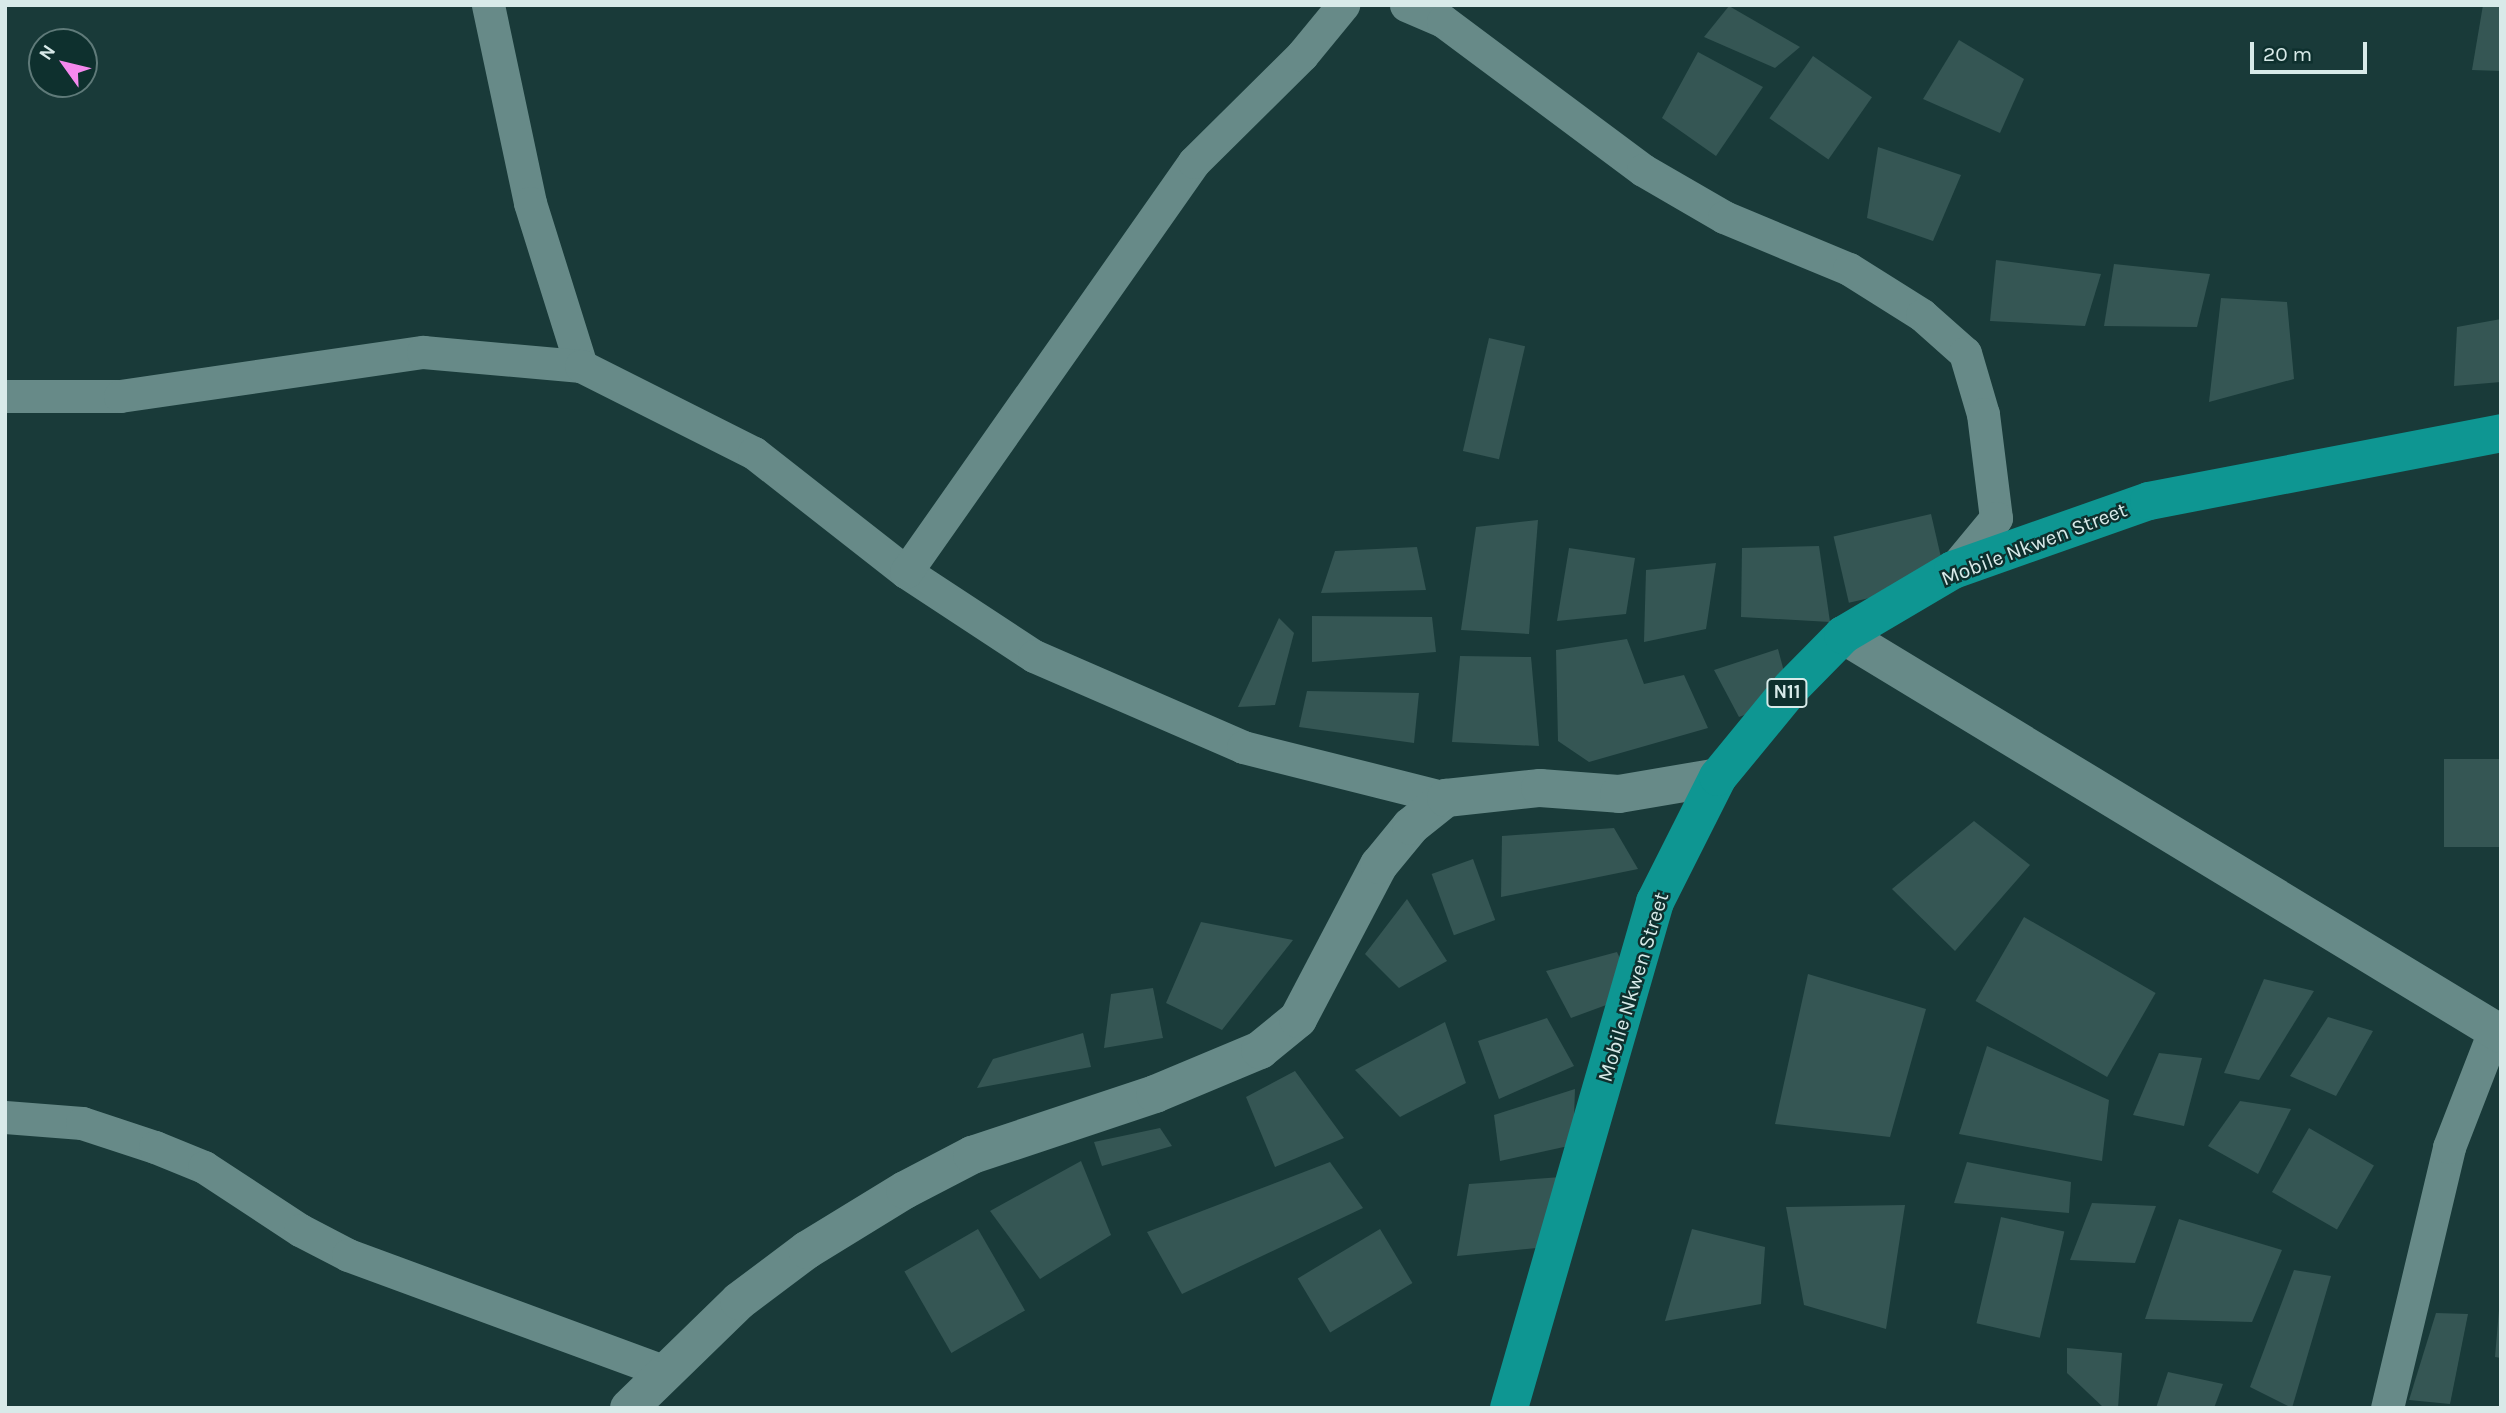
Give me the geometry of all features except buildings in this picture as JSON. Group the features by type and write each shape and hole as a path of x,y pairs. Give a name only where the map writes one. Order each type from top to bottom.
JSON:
{"highway":[{"name":"Mobile Nkwen Street","path":"1509,1408 1655,902 1718,777 1791,688 1843,635 1954,570 2149,500 2501,433"}],"street":[{"path":"488,5 530,203 581,366"},
{"path":"906,572 1194,162 1301,55 1343,5"},
{"path":"1406,5 1443,21 1643,170 1724,217 1849,269 1922,314 1965,354 1983,414 1996,518 1954,570"},
{"path":"5,396 120,396 423,352 581,366 754,453 906,572 1034,656 1243,747 1446,798 1540,788 1619,794 1718,777"},
{"path":"1843,635 2498,1033 2448,1147 2387,1408"},
{"path":"629,1408 738,1301 807,1250 905,1190 972,1156 1155,1094 1260,1050 1298,1019 1379,865 1411,826 1446,798"},
{"path":"5,1117 82,1123 155,1147 204,1167 300,1230 348,1255 664,1371"}]}
